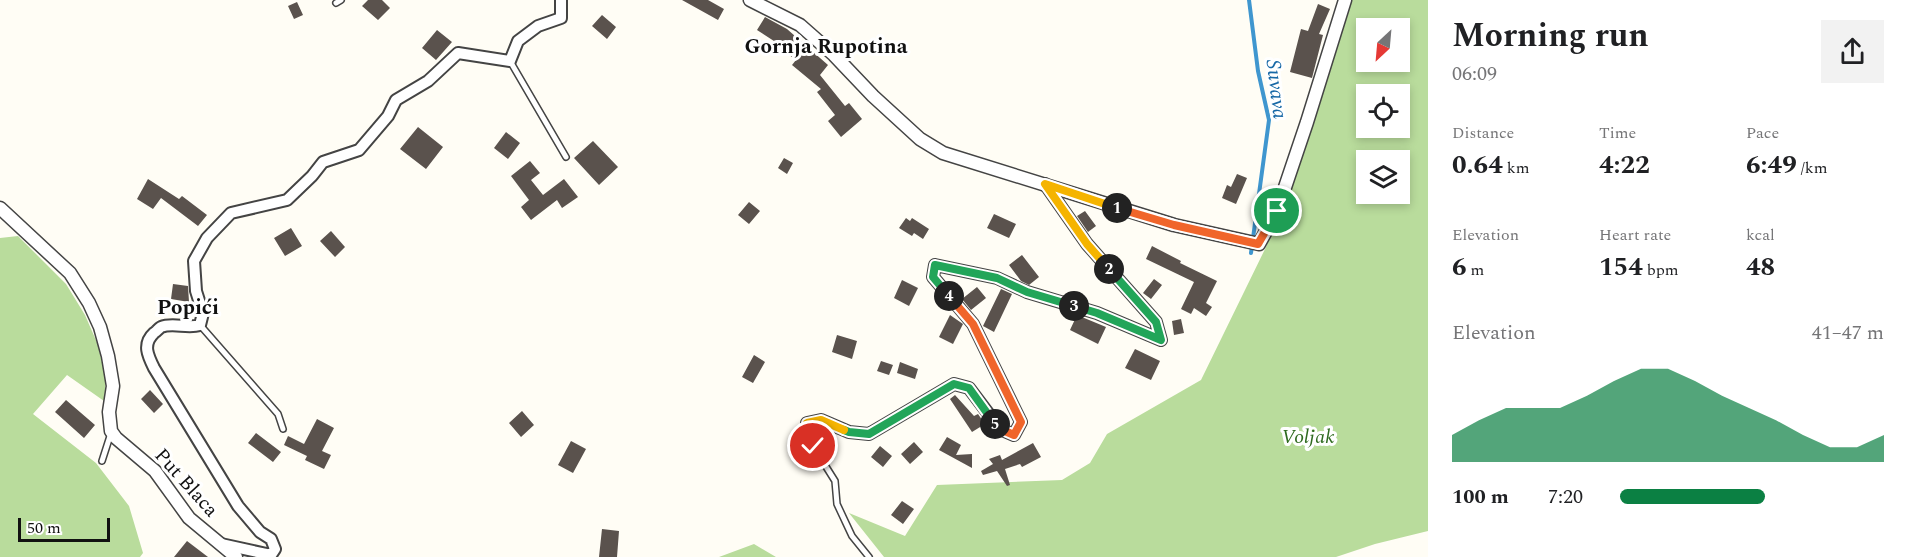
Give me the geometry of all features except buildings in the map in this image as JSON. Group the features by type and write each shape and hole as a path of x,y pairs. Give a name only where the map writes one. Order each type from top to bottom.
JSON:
{"street":[{"path":"218,543 271,555 275,549 271,539 260,532 238,506 154,369 146,352 149,338 161,327 191,328 200,325 203,313 196,291 194,261 207,238 231,213 287,200 323,162 359,150 388,116 396,100 428,81 458,53 510,61 518,41 538,26 561,18 561,0"},
{"path":"750,0 800,25 920,139 943,153 1174,225 1258,244 1277,211 1345,0"},
{"path":"807,423 821,420 849,432 869,434 954,384 969,388 1000,429 1014,435 1021,422 973,324 933,277 935,265 997,278 1027,292 1097,313 1161,340 1156,322 1087,244 1045,184"},
{"path":"0,208 70,273 89,303 100,327 108,356 113,386 109,412 111,431"},
{"name":"Put Blaca","path":"111,431 116,438 155,471 189,518 236,557"}],"lane":[{"path":"510,61 566,157"},
{"path":"200,325 278,414 283,429"},
{"path":"807,423 813,446 835,481 837,504 852,536 869,557"},
{"path":"102,461 111,431"}],"green space":[{"name":"Voljak","path":"1351,0 1428,0 1428,531 1375,544 1336,557 884,557 849,513 905,536 937,485 1062,480 1090,463 1107,434 1201,380 1266,247 1307,138"},
{"path":"18,236 66,284 85,315 98,345 106,380 104,401 67,375 33,414 96,463 129,506 143,553 140,557 0,557 0,238"},
{"path":"754,544 776,557 719,557"}],"waterway":[{"name":"Suvava","path":"1249,0 1258,71 1269,120 1251,253"}],"district":[{"name":"Gornja Rupotina","path":"826,46"},
{"name":"Popići","path":"188,307"}],"route":[{"path":"813,446 807,423 821,420 849,432 869,434 954,384 969,388 1000,429 1014,435 1021,422 973,324 933,277 935,265 997,278 1027,292 1097,313 1161,340 1156,322 1087,244 1045,184 1174,225 1258,244 1277,211"}]}
